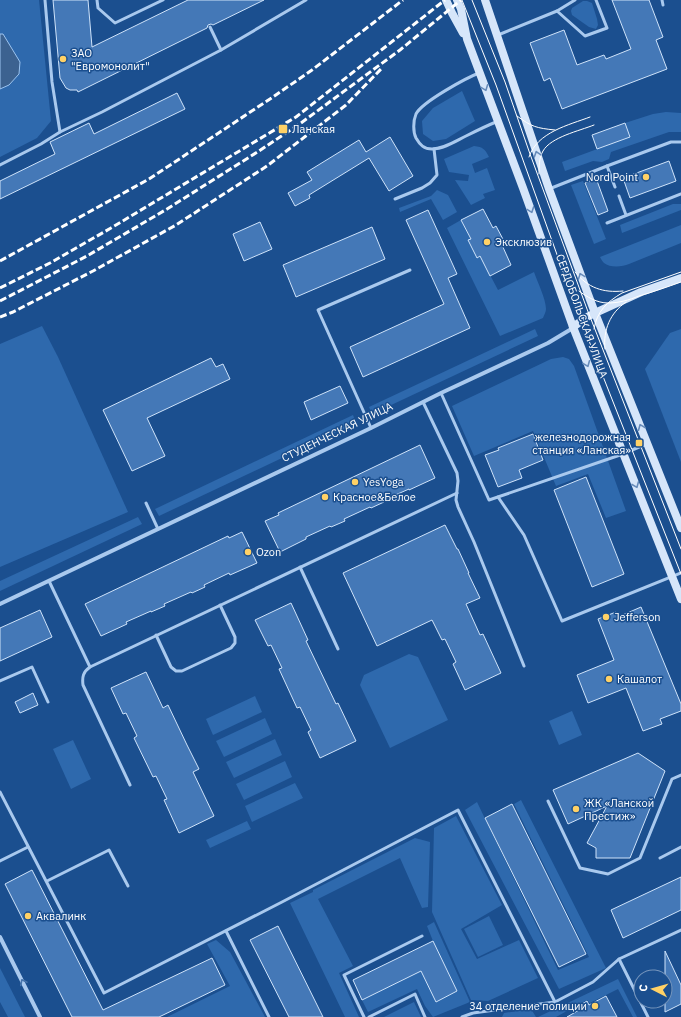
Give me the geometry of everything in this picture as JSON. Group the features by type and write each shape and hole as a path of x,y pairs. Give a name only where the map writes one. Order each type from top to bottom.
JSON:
{"main road":[{"name":"СЕРДОБОЛЬСКАЯ УЛИЦА","path":"446,0 467,39"},
{"name":"СЕРДОБОЛЬСКАЯ УЛИЦА","path":"457,0 461,9 467,39 526,195 573,327 681,599"},
{"name":"СЕРДОБОЛЬСКАЯ УЛИЦА","path":"479,0 494,27"},
{"name":"СЕРДОБОЛЬСКАЯ УЛИЦА","path":"485,0 549,189 595,313 681,528"},
{"name":"СТУДЕНЧЕСКАЯ УЛИЦА","path":"573,327 587,317 641,292 681,278"}],"street":[{"name":"СТУДЕНЧЕСКАЯ УЛИЦА","path":"0,604 548,343 573,327"},
{"path":"0,937 40,1017"}],"lane":[{"path":"45,0 52,82 60,132"},
{"path":"97,0 98,8 115,23 163,0"},
{"path":"0,165 60,132 102,112 221,50 306,0"},
{"path":"497,35 557,11 575,0"},
{"path":"557,11 585,36 607,28 596,0"},
{"path":"662,0 663,5"},
{"path":"210,27 221,50"},
{"path":"479,72 466,78 422,106 416,114 414,123 415,135 419,145 425,148 434,149 447,146 484,126 498,121"},
{"path":"549,189 671,142 681,142"},
{"path":"395,199 422,188 430,183 437,174 434,149"},
{"path":"607,166 615,187"},
{"path":"607,223 681,194"},
{"path":"619,196 626,215"},
{"path":"371,428 318,310 410,270"},
{"path":"442,393 489,500 623,454 647,443"},
{"path":"424,402 457,473 458,481 456,500 458,507 474,542 524,666"},
{"path":"130,785 84,685 82,678 85,671 90,667 156,635 457,493"},
{"path":"498,497 524,535 562,621 681,573"},
{"path":"146,503 158,529"},
{"path":"300,567 338,649"},
{"path":"49,581 90,667"},
{"path":"156,635 171,667 176,671 182,671 232,648 235,643 235,637 220,605"},
{"path":"0,681 32,668 48,702"},
{"path":"548,801 580,868 608,874 640,858 672,779 681,775"},
{"path":"0,792 104,993 458,810 555,1002"},
{"path":"0,861 28,847"},
{"path":"660,858 681,847"},
{"path":"46,881 109,850 128,886"},
{"path":"462,1017 473,1013 555,1002 593,982 619,959 681,930"},
{"path":"226,931 270,1017"},
{"path":"364,1017 344,975 422,936"},
{"path":"619,959 648,1017"},
{"path":"369,1017 415,994 425,1017"}],"shaded area":[{"path":"0,0 39,0 51,121 37,138 0,157"},
{"path":"583,1 592,3 598,25 596,29 589,27 572,15 572,8"},
{"path":"0,34 3,34 20,62 19,74 9,85 0,89"},
{"path":"462,91 475,121 446,139 433,141 423,134 422,121 433,108"},
{"path":"666,112 681,113 681,132 669,132 611,152 609,159 602,162 593,161 565,171 562,162 630,137 625,123 653,114"},
{"path":"474,146 483,149 489,157 472,164 475,173 487,168 495,190 483,194 485,198 471,205 455,180 468,181 469,175 449,172 444,159"},
{"path":"583,181 606,239 594,244 571,185"},
{"path":"437,190 448,195 457,212 443,220 431,199 400,212 399,208 431,196"},
{"path":"673,204 681,204 681,210 622,233 620,225"},
{"path":"461,220 471,239 468,240 477,257 480,256 498,290 534,272 546,305 543,318 500,336 447,228"},
{"path":"681,225 681,243 629,264 623,266 609,266 602,261 600,257"},
{"path":"42,326 58,357 128,512 0,567 0,344"},
{"path":"535,329 538,336 372,414 369,407"},
{"path":"681,329 681,462 645,369 670,333"},
{"path":"563,357 569,359 574,366 626,511 606,518 588,474 556,486 533,431 474,456 452,406 551,359"},
{"path":"353,415 356,423 159,516 155,509"},
{"path":"138,517 142,524 0,591 0,581"},
{"path":"409,654 418,657 448,720 390,748 360,685 364,675"},
{"path":"255,696 262,712 213,735 206,719"},
{"path":"572,711 582,735 559,745 549,721"},
{"path":"265,718 272,734 224,757 216,741"},
{"path":"275,739 282,755 234,778 226,762"},
{"path":"73,740 91,779 71,789 53,749"},
{"path":"285,761 292,777 244,800 236,784"},
{"path":"295,783 303,798 252,822 245,806"},
{"path":"521,800 606,968 559,989 465,810 477,802 558,970 589,957 514,804"},
{"path":"456,816 502,905 461,929 477,959 519,940 538,978 488,1001 471,1000 432,912 434,828"},
{"path":"247,821 251,829 210,848 206,840"},
{"path":"415,838 430,842 428,907 422,908 400,858 318,899 353,966 339,973 359,1017 345,1017 290,903"},
{"path":"489,916 503,945 478,957 464,929"},
{"path":"434,922 470,1002 433,1017 425,1006 417,989 368,1012 362,1000 421,971 436,1001 457,991 427,926"},
{"path":"216,940 230,952 265,1017 167,1017 230,986 207,944"},
{"path":"0,968 25,1017 8,1017 0,1002"},
{"path":"618,979 637,1017 633,1017 618,989 590,1003 587,1000 556,1017 538,1017"},
{"path":"414,1002 421,1017 384,1017"},
{"path":"531,1009 536,1017 502,1017 504,1013"}],"building":[{"path":"53,0 88,0 92,47 188,0 264,0 213,25 208,25 207,28 78,92 77,90 70,90 66,88 60,78"},
{"path":"612,0 649,0 663,37 656,40 667,69 562,109 550,78 544,81 530,43 564,30 577,65 604,55 606,59 631,49"},
{"path":"177,93 185,109 0,199 0,181 55,154 50,142 89,123 94,134"},
{"path":"625,123 630,137 597,149 592,135"},
{"path":"390,137 413,176 389,191 369,158 309,195 310,198 295,206 288,193 312,180 307,172 359,140 366,152"},
{"path":"669,161 676,181 630,198 623,178"},
{"path":"596,178 608,211 598,215 585,183"},
{"name":"Эксклюзив","path":"483,209 493,228 496,226 505,243 502,245 511,265 490,276 480,256 477,258 468,240 471,239 461,220"},
{"path":"428,210 457,274 448,278 470,328 363,377 350,347 444,304 406,220"},
{"path":"260,222 272,249 244,261 233,234"},
{"path":"372,227 385,259 296,297 283,265"},
{"path":"211,358 216,367 223,364 230,379 147,418 165,456 132,471 103,410"},
{"path":"340,386 348,403 311,420 304,402"},
{"path":"533,434 543,460 519,470 522,478 498,487 485,455 499,450 498,448"},
{"path":"420,445 435,478 344,519 345,521 306,537 306,539 280,552 265,521 279,515 278,513"},
{"path":"586,477 624,574 592,587 554,490"},
{"path":"445,525 458,549 480,598 466,604 480,635 483,634 501,673 465,690 453,664 456,662 445,639 442,640 432,620 377,646 343,573"},
{"path":"242,532 257,563 230,575 229,573 204,585 205,587 164,604 165,606 126,622 127,624 101,636 85,604 228,536 229,538"},
{"path":"291,603 308,640 306,641 336,704 338,703 356,741 320,758 308,732 311,730 300,707 297,708 279,669 282,668 271,645 268,646 255,620"},
{"path":"641,607 681,704 681,711 660,719 662,724 643,731 626,688 588,703 577,675 614,660 598,619 616,612 618,617"},
{"path":"40,610 52,637 0,661 0,628"},
{"path":"146,672 163,708 168,705 199,769 193,772 214,816 179,833 164,800 167,799 156,776 153,777 134,738 137,736 126,713 123,714 111,688"},
{"path":"33,693 38,705 20,713 15,702"},
{"name":"ЖК «Ланской Престиж»","path":"638,753 665,771 630,858 596,858 596,848 587,843 607,806 568,824 553,790"},
{"path":"512,804 586,954 559,967 485,818"},
{"path":"32,870 103,1010 212,958 225,985 159,1017 72,1017 5,884"},
{"path":"681,877 681,910 623,938 611,910"},
{"path":"278,926 323,1017 289,1017 250,940"},
{"path":"433,941 457,991 436,1002 421,971 362,1000 353,980"},
{"path":"665,951 681,985 681,1004 673,1008 673,969 665,969"},
{"name":"34 отделение полиции","path":"606,996 617,1017 567,1017 579,1010 577,1007 587,1001 589,1005"}],"tram line":[{"path":"462,0 496,85 578,313 681,574"},
{"path":"472,0 505,82 587,309 681,549"},
{"path":"517,116 534,126 543,129 555,130"},
{"path":"529,157 533,148 546,135 590,117"},
{"path":"539,174 541,156 547,146 559,138 594,125"},
{"path":"575,272 585,282 596,288 609,291 623,291"},
{"path":"594,329 600,312 617,296 681,272"},
{"path":"579,291 596,301 612,303 628,300 681,282"},
{"path":"605,349 605,335 609,322 620,306 626,302"}],"railway":[{"path":"0,261 149,179 312,70 403,0"},
{"path":"0,288 50,263 111,228 296,117 445,0"},
{"path":"0,301 87,256 167,209 259,151 301,123 400,50 461,0"},
{"path":"0,317 13,312 93,271 176,225 267,166 346,105 383,67"}],"place":[{"name":"ЗАО \"Евромонолит\"","path":"63,59"},
{"name":"Ланская","path":"283,129"},
{"name":"Nord Point","path":"646,177"},
{"name":"Эксклюзив","path":"487,242"},
{"name":"железнодорожная станция «Ланская»","path":"639,443"},
{"name":"YesYoga","path":"355,482"},
{"name":"Красное&Белое","path":"325,497"},
{"name":"Ozon","path":"248,552"},
{"name":"Jefferson","path":"606,617"},
{"name":"Кашалот","path":"609,679"},
{"name":"ЖК «Ланской Престиж»","path":"576,809"},
{"name":"Аквалинк","path":"28,916"},
{"name":"34 отделение полиции","path":"595,1006"}]}
